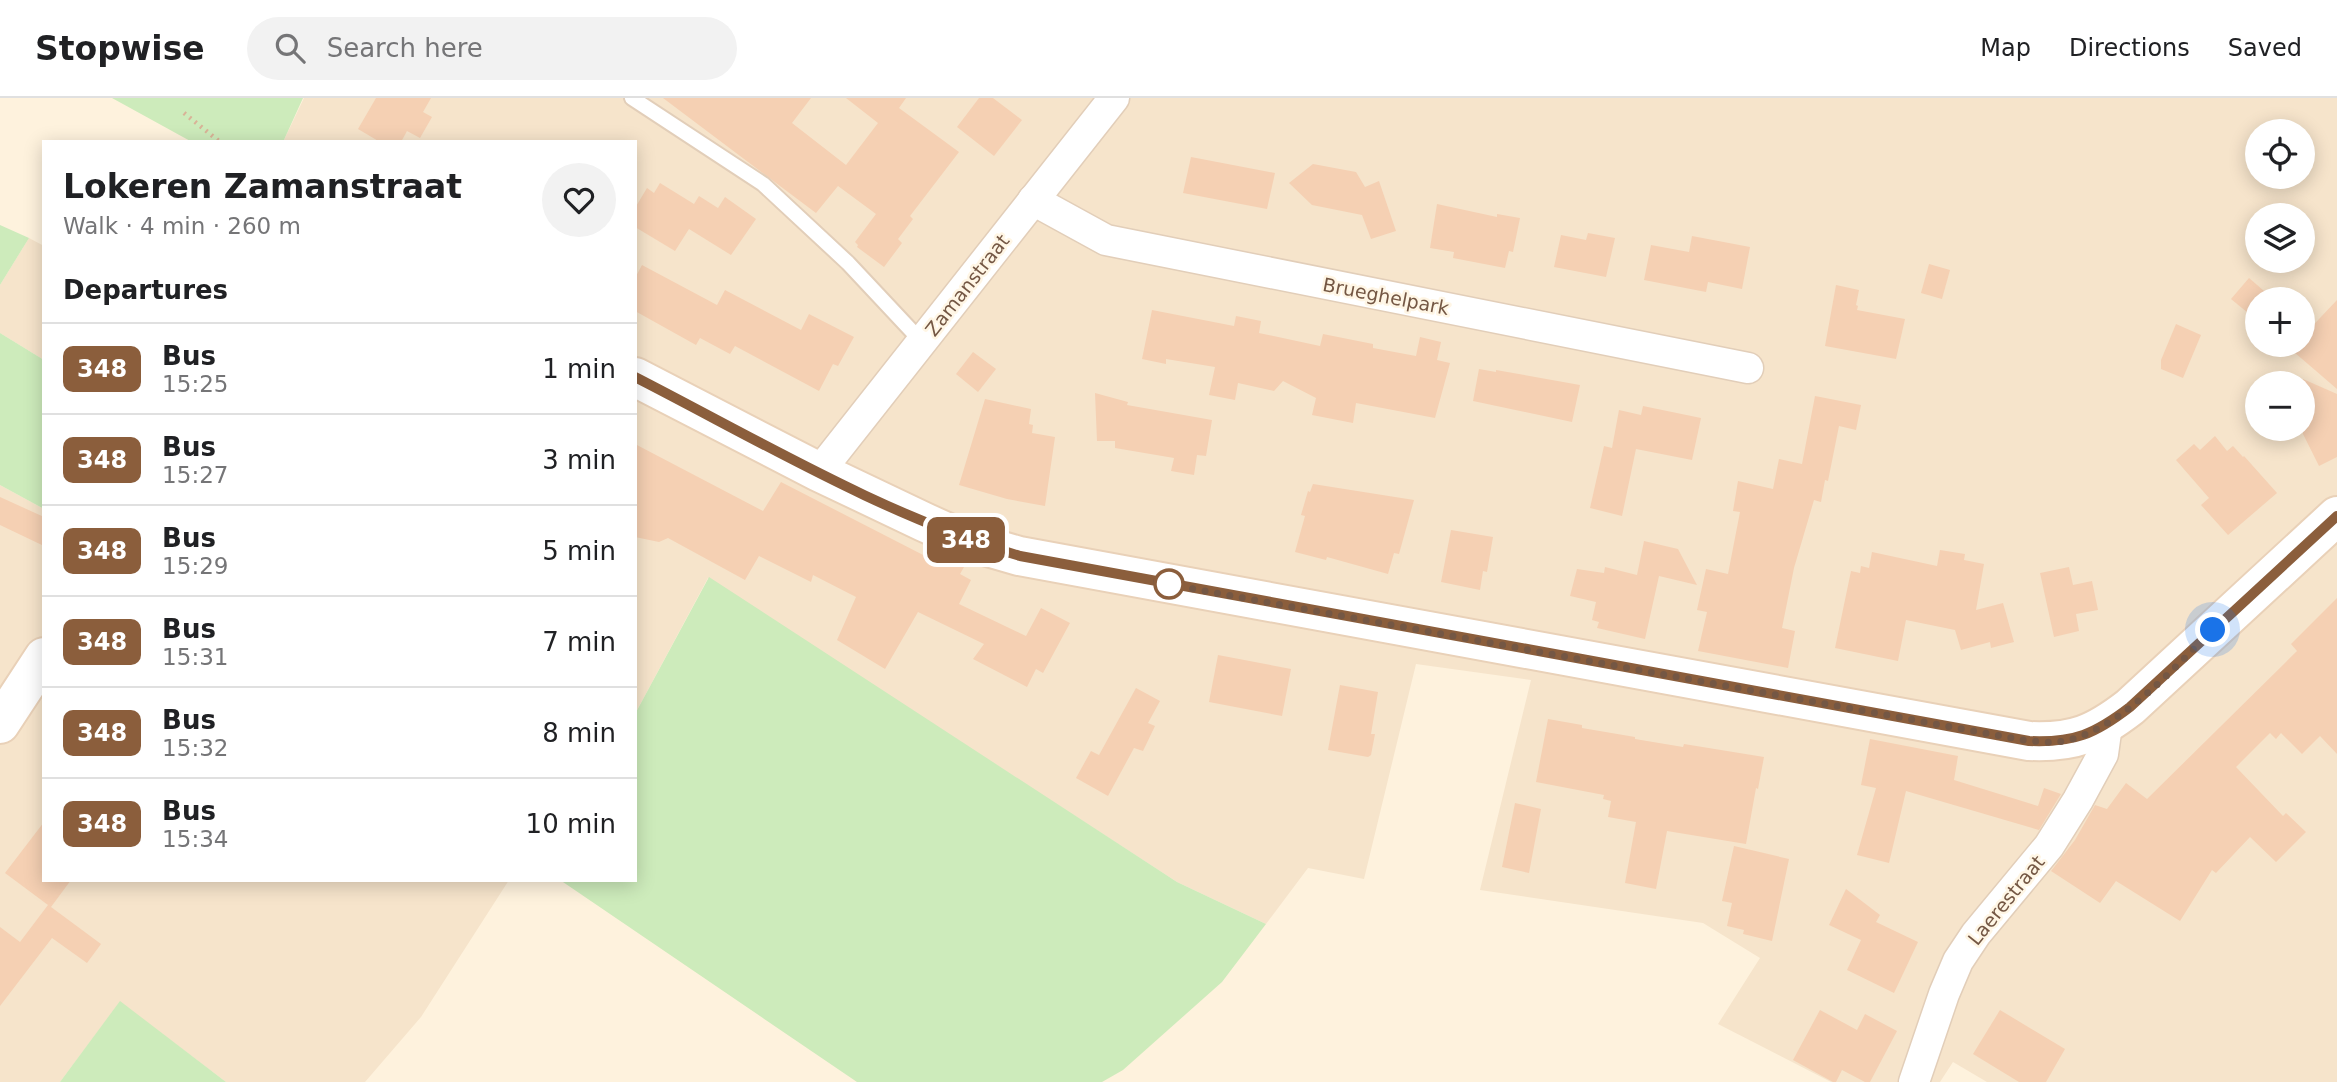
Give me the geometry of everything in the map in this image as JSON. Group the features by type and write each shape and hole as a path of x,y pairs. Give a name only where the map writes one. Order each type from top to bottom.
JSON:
{"street":[{"name":"Zamanstraat","path":"819,472 1114,98"},
{"name":"Brueghelpark","path":"1033,200 1106,240 1748,369"},
{"path":"637,378 819,472 954,536 1020,556 2029,741 2057,742 2082,736 2107,724 2130,707 2337,516"},
{"path":"0,724 42,660"},
{"name":"Laerestraat","path":"1914,1082 1958,961 1976,934 2049,846 2078,800 2104,754 2107,724"}],"lane":[{"path":"632,98 763,184 848,263 922,342"}],"path":[{"path":"184,113 218,140"}],"shaded area":[{"path":"304,98 2337,98 2337,1082 1987,1082 1953,1062 1940,1082 1831,1082 1718,1024 1760,958 1703,923 1480,890 1531,680 1416,664 1364,879 1308,868 1266,924 1177,882 708,578 637,710 637,140 284,140"},
{"path":"29,238 42,245 42,359 0,333 0,285"},
{"path":"0,485 42,508 42,882 508,882 421,1017 365,1082 226,1082 120,1002 60,1082 0,1082"}],"green space":[{"path":"112,98 303,98 284,140 188,140"},
{"path":"0,225 29,238 0,285"},
{"path":"0,333 42,359 42,508 0,485"},
{"path":"709,577 1177,882 1266,924 1222,982 1123,1070 1102,1082 857,1082 563,882 637,882 637,710"},
{"path":"120,1001 226,1082 60,1082"}],"building":[{"path":"376,98 431,98 423,112 432,117 420,138 407,131 402,140 377,140 358,129"},
{"path":"663,98 811,98 792,123 846,165 878,123 846,98 906,98 899,108 959,152 910,216 913,219 898,239 902,243 884,267 857,247 855,242 876,214 838,186 816,213"},
{"path":"979,98 993,98 1022,120 994,156 957,127"},
{"path":"1191,157 1275,173 1267,209 1183,193"},
{"path":"1313,164 1356,172 1365,187 1379,181 1396,231 1371,239 1362,215 1312,205 1289,183"},
{"path":"660,183 694,204 699,196 718,208 725,197 756,219 731,255 689,229 675,251 637,228 637,205 647,188 654,193"},
{"path":"1437,204 1497,217 1497,214 1520,218 1513,252 1509,251 1505,268 1453,258 1454,252 1430,248"},
{"path":"1588,233 1615,238 1606,277 1554,267 1561,235 1586,240"},
{"path":"1692,236 1750,247 1742,289 1708,282 1706,292 1644,280 1651,245 1689,252"},
{"path":"1929,264 1950,270 1942,299 1921,293"},
{"path":"642,265 717,305 725,290 801,330 809,314 854,337 838,366 833,364 819,391 735,346 730,354 700,338 696,345 637,312 637,274"},
{"path":"2249,278 2259,287 2245,287 2245,310 2231,299"},
{"path":"1836,285 1859,290 1857,310 1905,319 1896,359 1825,346"},
{"path":"2337,300 2337,389 2300,357 2315,357 2315,323"},
{"path":"1152,310 1234,326 1236,316 1261,321 1259,333 1320,346 1323,334 1373,344 1373,348 1416,356 1420,337 1441,342 1437,360 1450,363 1435,418 1356,403 1353,423 1312,415 1316,398 1283,381 1274,391 1238,383 1235,400 1209,395 1215,367 1166,359 1166,364 1142,359"},
{"path":"2176,324 2201,335 2183,378 2161,369 2161,360"},
{"path":"973,352 996,369 978,392 956,374"},
{"path":"1479,369 1580,385 1572,422 1473,401"},
{"path":"2315,384 2337,394 2337,457 2319,466 2306,441 2315,441"},
{"path":"1095,393 1128,402 1127,405 1212,420 1206,456 1197,455 1194,475 1171,471 1174,458 1115,448 1115,441 1097,441"},
{"path":"1815,396 1861,405 1856,430 1839,426 1828,481 1825,480 1821,502 1814,500 1794,568 1782,628 1795,631 1788,668 1698,651 1707,612 1697,610 1706,569 1728,574 1740,512 1733,511 1738,481 1773,489 1779,459 1802,464"},
{"path":"985,399 1031,409 1029,424 1033,425 1032,433 1055,437 1045,506 1007,499 959,485"},
{"path":"1643,406 1701,418 1692,460 1636,449 1622,516 1590,508 1604,446 1612,448 1619,410 1641,415"},
{"path":"2215,436 2227,451 2233,446 2244,456 2277,493 2228,535 2201,505 2209,498 2176,460 2194,444 2200,450"},
{"path":"637,445 763,511 781,482 929,558 931,555 964,567 960,574 971,580 959,604 1026,636 1041,608 1070,623 1043,673 1036,669 1027,687 973,659 984,644 918,612 885,669 837,640 856,597 813,575 811,582 759,556 745,580 668,538 659,542 637,537"},
{"path":"1313,484 1414,500 1399,554 1394,553 1388,574 1327,557 1326,560 1295,552 1305,516 1301,515 1308,491 1310,492"},
{"path":"0,497 42,516 42,545 0,525"},
{"path":"1451,530 1493,537 1487,572 1483,571 1480,590 1441,582"},
{"path":"1644,541 1678,549 1697,585 1659,576 1645,639 1597,628 1599,622 1592,620 1596,602 1570,596 1577,569 1604,573 1605,567 1637,575"},
{"path":"1940,550 1965,554 1964,560 1984,564 1976,610 2003,603 2014,642 1991,648 1990,642 1961,650 1955,630 1906,620 1898,661 1835,648 1851,571 1860,573 1861,566 1869,568 1872,552 1937,566"},
{"path":"2069,567 2073,585 2092,581 2098,610 2076,614 2079,631 2054,637 2040,573"},
{"path":"2337,598 2337,754 2320,736 2302,754 2281,733 2276,739 2270,733 2236,767 2283,816 2286,813 2306,832 2276,862 2250,837 2216,873 2212,870 2180,921 2116,881 2100,903 2051,871 2075,840 2095,805 2107,809 2126,783 2147,799 2297,651 2291,644"},
{"path":"1218,655 1291,669 1282,716 1209,702"},
{"path":"1340,685 1378,692 1371,734 1375,734 1371,755 1368,757 1328,750"},
{"path":"1136,688 1160,701 1148,723 1155,726 1143,751 1134,748 1108,796 1076,778 1091,751 1099,755"},
{"path":"1548,719 1635,739 1764,757 1746,844 1667,831 1656,889 1625,883 1636,822 1608,817 1611,801 1603,799 1604,795 1536,782"},
{"path":"1870,739 1958,756 1954,780 2038,806 2044,788 2061,794 2039,830 1906,791 1889,863 1857,855 1876,788 1861,785"},
{"path":"1515,803 1541,809 1529,873 1502,867"},
{"path":"42,825 42,882 70,882 51,907 101,944 87,963 52,938 0,1006 0,927 20,942 48,905 5,873"},
{"path":"1734,846 1789,859 1772,941 1743,934 1744,930 1727,926 1732,903 1722,901"},
{"path":"1846,889 1880,915 1876,922 1918,942 1894,993 1847,970 1861,940 1829,925"},
{"path":"1820,1010 1857,1030 1865,1014 1897,1031 1870,1082 1842,1070 1836,1082 1833,1082 1793,1060"},
{"path":"2000,1010 2065,1049 2046,1082 2019,1082 1973,1054"}],"bus line":[{"name":"348","path":"637,378 924,523 964,540 1020,556 2029,741 2057,742 2082,736 2107,724 2130,707 2337,516"}],"route":[{"path":"1169,584 1156,582 2029,741 2057,742 2082,736 2107,724 2130,707 2213,630"}]}
